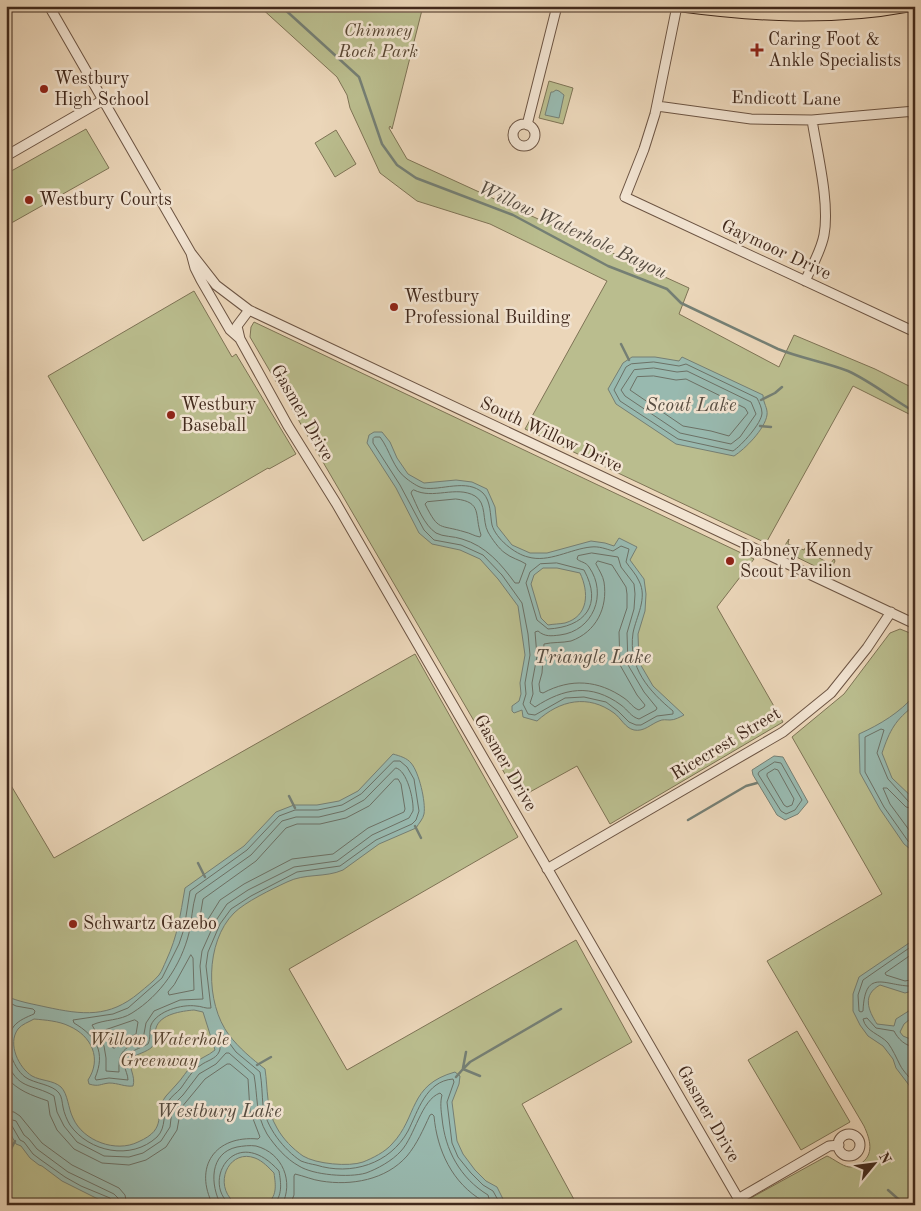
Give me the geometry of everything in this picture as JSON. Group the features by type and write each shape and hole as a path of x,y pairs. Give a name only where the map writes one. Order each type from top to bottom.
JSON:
{"main road":[{"path":"682,6 756,15 805,16 845,15 908,6"}],"street":[{"name":"Gasmer Drive","path":"49,6 191,253 201,280 230,330 240,339 288,426 341,512 740,1202"},
{"path":"527,125 557,6"},
{"path":"657,106 677,6"},
{"path":"6,156 103,100"},
{"name":"Endicott Lane","path":"657,106 751,119 812,120 914,111"},
{"name":"Gaymoor Drive","path":"657,106 644,150 625,197 805,281 913,328"},
{"path":"914,111 915,124"},
{"path":"805,281 820,250 826,222 825,203 812,120"},
{"name":"South Willow Drive","path":"191,253 216,284 249,310 915,624"},
{"path":"240,339 237,326 249,310"},
{"name":"Ricecrest Street","path":"547,869 783,732 831,692 867,648 891,612"},
{"path":"740,1202 829,1146 838,1145"}],"green space":[{"name":"Chimney Rock Park","path":"259,6 423,6 392,129 390,126 389,128 407,159 689,288 679,314 779,367 794,335 875,369 915,389 915,417 853,386 766,543 525,429 607,281 490,224 417,201 380,173 350,108 347,95 337,77"},
{"path":"549,81 573,88 563,124 539,118"},
{"name":"Westbury Courts","path":"86,129 109,168 6,226 6,174"},
{"path":"336,130 356,164 335,177 315,143"},
{"name":"Westbury Baseball","path":"194,291 232,357 236,354 296,454 268,468 143,541 48,376"},
{"path":"254,322 754,559 717,607 783,722 610,824 577,766 519,798 250,337 251,327"},
{"path":"789,539 788,544 804,550 808,545 807,551 830,564 834,559 835,561 829,573 782,550"},
{"path":"900,629 915,635 915,1205 752,1205 749,1199 827,1156 852,1167 860,1164 868,1156 870,1146 864,1126 767,961 882,894 792,737 844,694 890,633"},
{"name":"Willow Waterhole Greenway","path":"415,654 518,837 289,969 347,1070 576,940 632,1042 522,1104 577,1205 6,1205 6,777 54,858"},
{"path":"797,1031 850,1122 801,1150 748,1060"}],"water":[{"path":"556,90 564,95 559,118 545,115 551,92"},
{"name":"Scout Lake","path":"632,357 655,357 679,361 682,357 763,395 767,415 763,426 749,444 734,456 676,444 616,404 608,389 623,363"},
{"name":"Triangle Lake","path":"374,432 382,432 390,442 397,458 408,474 424,483 456,480 472,482 487,489 495,507 497,526 512,545 530,553 547,553 591,541 614,546 619,538 637,547 630,560 644,579 646,594 645,611 638,634 639,662 653,686 684,715 674,720 660,720 644,729 634,730 628,727 614,713 594,703 574,702 565,704 555,708 537,721 523,717 522,710 514,713 512,706 519,701 521,694 520,683 525,655 518,606 480,559 460,550 432,544 419,533 396,488 367,443 369,435","holes":["543,568 557,568 580,573 585,588 585,603 579,615 573,620 548,625 541,618 531,584 534,575"]},
{"path":"915,695 915,705 894,726 882,753 892,778 915,800 915,853 904,844 880,809 860,773 859,734 889,718"},
{"name":"Westbury Lake","path":"393,754 401,756 409,761 417,773 423,795 424,809 422,819 416,828 379,844 343,870 294,879 259,896 234,913 224,925 213,956 212,990 221,1022 237,1044 265,1069 269,1107 279,1132 288,1144 303,1156 324,1163 357,1164 375,1157 389,1147 400,1134 421,1093 440,1078 455,1072 460,1076 452,1102 457,1141 463,1154 475,1170 486,1181 497,1187 503,1199 502,1205 266,1205 270,1202 275,1191 274,1173 261,1161 246,1156 233,1162 228,1168 224,1182 231,1199 240,1205 114,1205 62,1181 30,1158 21,1146 16,1144 6,1126 6,996 46,1007 84,1013 106,1011 128,1001 152,982 162,970 176,934 185,888 244,846 276,812 294,805 317,805 339,801 358,791","holes":["194,1010 203,1012 215,1050 193,1064 166,1096 162,1103 159,1120 154,1131 148,1137 129,1145 120,1146 101,1143 84,1133 73,1118 65,1093 61,1087 36,1078 27,1072 19,1062 14,1048 15,1035 18,1029 26,1023 34,1019 61,1023 77,1030 89,1042 94,1056 94,1064 88,1080 89,1084 109,1083 133,1086 131,1058 152,1047 158,1023 167,1016 178,1012"]},
{"path":"774,756 783,757 808,802 798,814 785,820 777,815 753,775 752,770"},
{"path":"915,939 915,990 905,993 880,985 871,993 868,1003 877,1024 894,1026 896,1019 915,1007 915,1015 904,1024 900,1032 903,1036 915,1041 915,1093 896,1068 893,1059 883,1046 868,1036 860,1025 853,1011 853,994 859,977"}],"waterway":[{"name":"Willow Waterhole Bayou","path":"281,6 359,77 382,144 397,165 416,178 513,215 608,266 667,289 681,303 778,349 848,371 915,412"},
{"path":"621,344 629,360"},
{"path":"761,400 782,387"},
{"path":"760,426 771,427"},
{"path":"688,820 746,786 757,783"},
{"path":"289,796 295,808"},
{"path":"415,826 421,838"},
{"path":"198,863 205,877"},
{"path":"463,1069 470,1062 561,1009"},
{"path":"463,1068 466,1052"},
{"path":"257,1065 271,1057"},
{"path":"456,1077 463,1069 480,1076"},
{"path":"9,1153 15,1141"},
{"path":"888,1190 905,1205"}],"place":[{"name":"Caring Foot & Ankle Specialists","path":"757,50"},
{"name":"Westbury High School","path":"44,89"},
{"name":"Westbury Courts","path":"29,200"},
{"name":"Westbury Professional Building","path":"394,307"},
{"name":"Westbury Baseball","path":"171,415"},
{"name":"Dabney Kennedy Scout Pavilion","path":"730,561"},
{"name":"Schwartz Gazebo","path":"73,924"}]}
